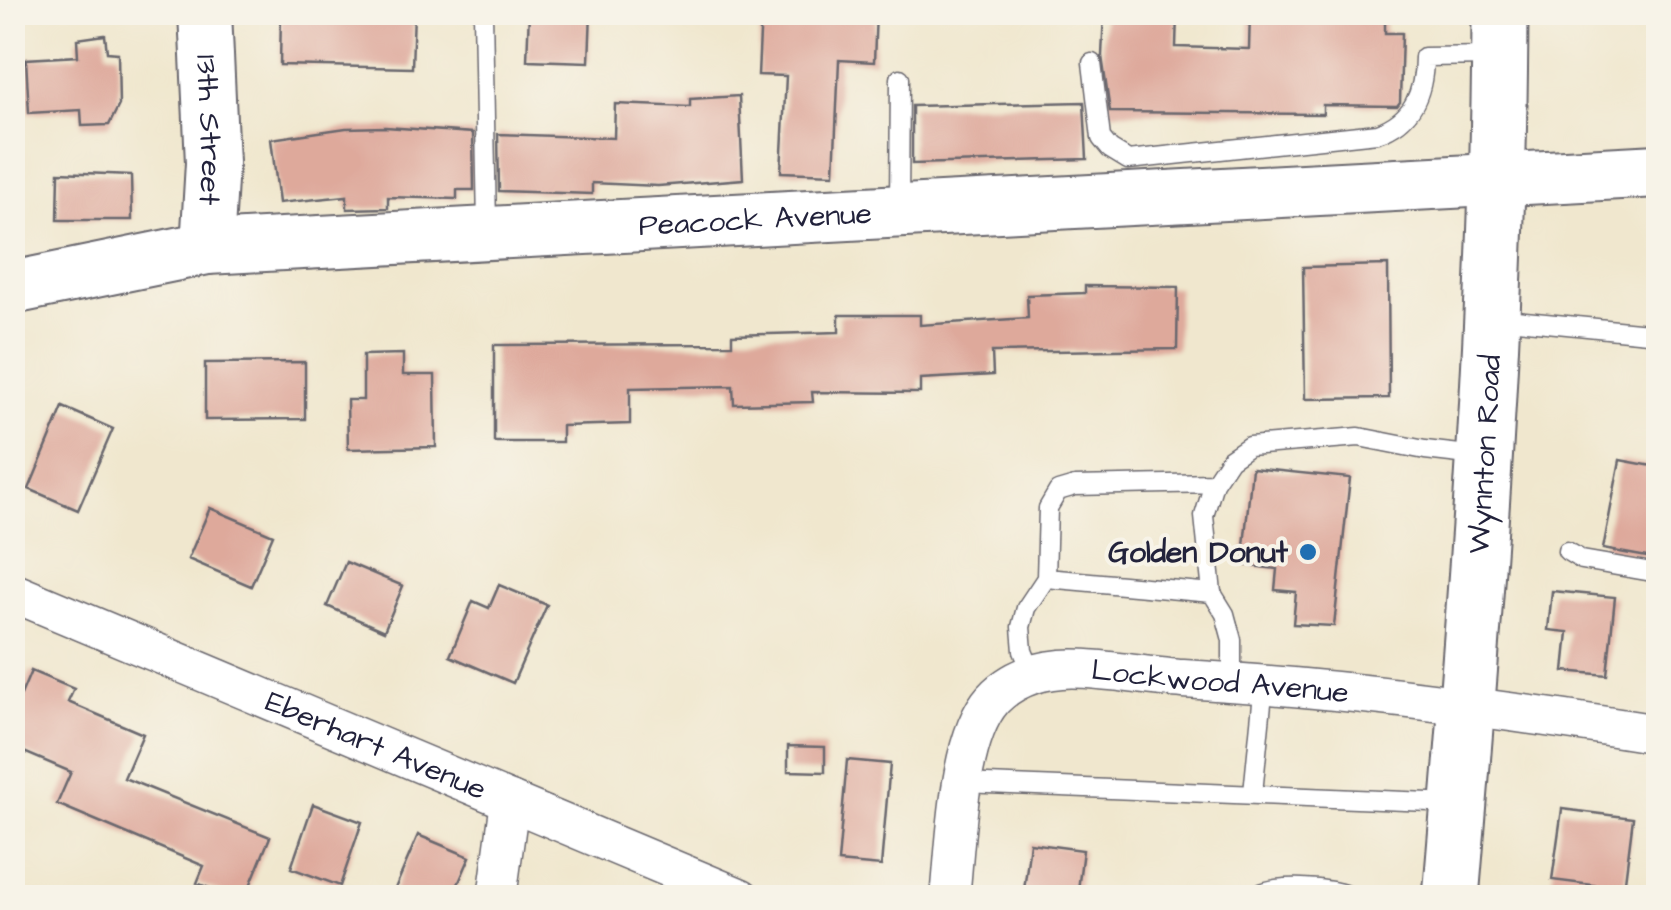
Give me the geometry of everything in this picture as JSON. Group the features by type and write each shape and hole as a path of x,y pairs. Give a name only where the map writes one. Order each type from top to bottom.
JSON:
{"main road":[{"name":"Wynnton Road","path":"1451,898 1468,704 1499,179 1500,34"}],"street":[{"name":"13th Street","path":"205,12 212,163 207,248"},
{"name":"Peacock Avenue","path":"12,288 207,248 1658,172"},
{"name":"Eberhart Avenue","path":"12,592 741,898"},
{"name":"Lockwood Avenue","path":"950,898 971,741 992,700 1022,678 1033,675 1063,669 1248,682 1468,704 1658,734"},
{"path":"498,898 510,801"}],"lane":[{"path":"483,12 487,234"},
{"path":"1092,63 1101,138 1128,160 1377,134 1393,128 1414,108 1424,83 1424,57 1500,34"},
{"path":"899,211 900,78"},
{"path":"1491,318 1658,334"},
{"path":"1253,793 1248,682 1225,614 1212,593 1204,516 1214,482 1230,459 1250,446 1359,436 1482,457"},
{"path":"1033,675 1021,627 1026,608 1046,578 1048,508 1058,491 1075,486 1214,482"},
{"path":"1567,550 1582,560 1658,573"},
{"path":"1046,578 1212,593"},
{"path":"963,783 1459,803"},
{"path":"1254,898 1260,891 1272,888 1343,892 1353,898"}],"building":[{"path":"281,12 414,12 412,68 280,65"},
{"path":"529,12 591,12 589,62 527,60"},
{"path":"761,12 876,12 874,62 839,60 834,174 781,172 786,76 758,75"},
{"path":"1104,12 1177,12 1176,47 1249,49 1250,12 1385,12 1385,33 1402,33 1400,102 1397,106 1323,105 1323,114 1110,112 1102,56"},
{"path":"105,35 107,52 118,53 119,105 109,125 82,126 81,110 29,113 26,59 78,56 77,39"},
{"path":"739,96 743,179 658,186 592,183 592,194 499,191 498,134 614,138 615,104 690,107 690,99"},
{"path":"1084,102 1087,159 912,164 912,106"},
{"path":"346,128 473,133 474,190 457,190 457,199 388,197 388,208 347,209 347,196 279,203 271,139"},
{"path":"59,172 131,175 132,220 58,220"},
{"path":"1388,265 1389,398 1305,399 1303,267"},
{"path":"1085,286 1178,287 1177,349 992,352 993,375 920,379 920,393 812,392 813,402 734,404 733,386 630,388 630,424 562,426 562,442 494,442 494,345 732,344 732,335 839,332 839,315 920,315 920,325 1028,318 1027,295 1085,293"},
{"path":"403,354 403,375 435,375 436,447 348,449 347,400 363,400 363,355"},
{"path":"305,362 305,419 205,420 205,363"},
{"path":"63,407 113,429 78,510 29,489"},
{"path":"1620,460 1658,467 1658,559 1603,549"},
{"path":"1252,468 1350,478 1334,626 1293,624 1296,592 1275,590 1277,569 1242,565"},
{"path":"210,508 273,535 251,586 188,559"},
{"path":"346,562 403,586 384,631 327,606"},
{"path":"499,585 547,605 513,683 450,656 473,601 489,608"},
{"path":"1552,591 1615,597 1607,675 1564,671 1568,632 1548,630"},
{"path":"31,671 74,689 68,702 143,734 124,778 270,837 245,898 233,898 197,883 204,866 57,804 71,772 12,747 12,716"},
{"path":"788,746 825,747 825,772 788,771"},
{"path":"847,760 890,764 881,866 838,862"},
{"path":"313,804 362,822 340,886 291,868"},
{"path":"1562,809 1633,818 1624,889 1552,880"},
{"path":"418,835 470,857 452,898 391,898"},
{"path":"1030,843 1083,850 1077,898 1023,898"}],"place":[{"name":"Golden Donut","path":"1308,552"}]}
